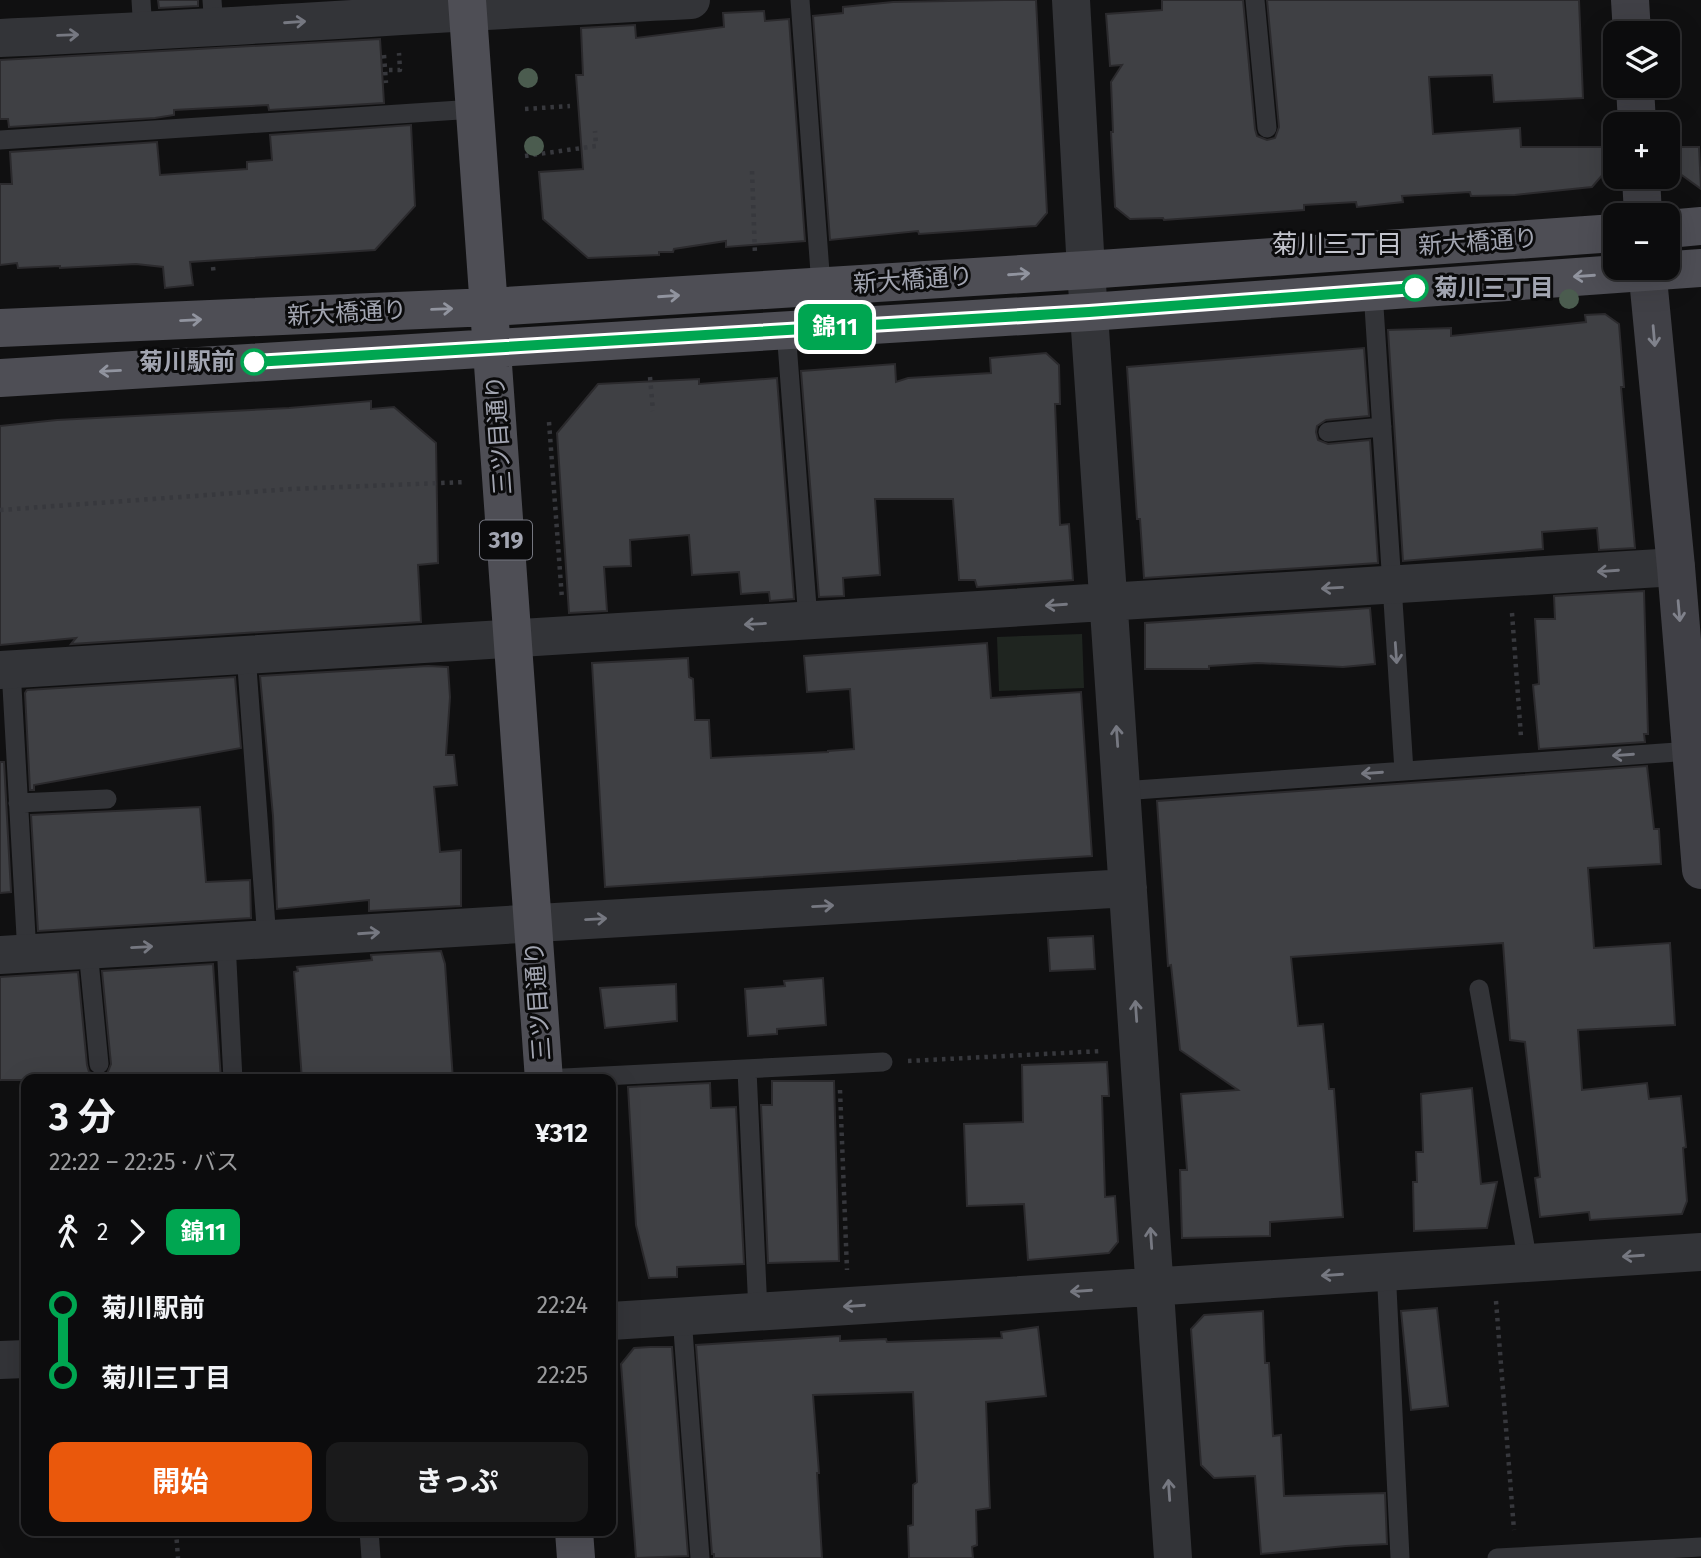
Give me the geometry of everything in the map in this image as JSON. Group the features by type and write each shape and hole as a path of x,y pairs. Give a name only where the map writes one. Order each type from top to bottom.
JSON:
{"main road":[{"name":"三ツ目通り","path":"468,5 544,1074"},
{"path":"1680,228 1701,226"},
{"name":"新大橋通り","path":"0,328 490,307 1086,270 1603,234"},
{"name":"新大橋通り","path":"1680,269 1701,268"},
{"name":"新大橋通り","path":"0,378 1089,312 1603,273"},
{"path":"574,1536 576,1558"}],"street":[{"path":"0,38 142,16 691,0"},
{"path":"1071,0 1086,270 1173,1558"},
{"path":"1629,0 1631,21"},
{"path":"1648,280 1676,567 1701,870"},
{"path":"5,669 1676,567"},
{"path":"14,954 1128,888"},
{"path":"616,1321 1155,1287 1386,1269 1701,1252"},
{"path":"0,1360 21,1359"}],"lane":[{"path":"800,0 821,286"},
{"path":"1255,0 1267,128"},
{"path":"0,140 475,109"},
{"path":"1373,291 1404,771"},
{"path":"786,330 808,620"},
{"path":"1328,432 1382,427"},
{"path":"246,654 267,940"},
{"path":"5,669 18,803 14,954"},
{"path":"1121,791 1691,751"},
{"path":"18,803 107,799"},
{"path":"226,942 233,1074"},
{"path":"88,950 99,1063"},
{"path":"1479,989 1510,1264"},
{"path":"616,1076 883,1062"},
{"path":"747,1070 758,1312"},
{"path":"1386,1269 1400,1558"},
{"path":"682,1317 699,1558"},
{"path":"369,1536 371,1558"},
{"path":"1505,1558 1701,1547"}],"path":[{"path":"525,109 570,106"},
{"path":"525,156 596,146 595,131"},
{"path":"752,171 755,263"},
{"path":"213,267 214,275"},
{"path":"649,365 653,411"},
{"path":"549,422 563,612"},
{"path":"0,510 291,489 502,481"},
{"path":"1509,577 1522,763"},
{"path":"883,1062 1139,1049"},
{"path":"839,1065 847,1272"},
{"path":"1505,1558 1510,1264"},
{"path":"176,1536 178,1558"}],"shaded area":[{"path":"1082,634 1084,688 999,691 997,637"}],"building":[{"path":"158,0 198,0 198,6 159,8"},
{"path":"1036,0 1047,213 1036,226 919,234 918,231 830,240 813,16 843,13 843,7 893,2"},
{"path":"1162,0 1243,0 1255,129 1257,136 1267,140 1275,138 1279,127 1267,0 1579,0 1583,98 1494,102 1492,75 1429,77 1433,134 1520,128 1521,147 1603,147 1603,174 1592,187 1515,195 1471,196 1470,192 1402,196 1403,202 1357,207 1356,202 1304,205 1304,210 1164,220 1130,219 1115,207 1111,82 1122,65 1110,66 1106,14 1162,10"},
{"path":"764,11 765,21 789,19 805,241 726,247 726,241 674,249 673,252 659,252 659,255 588,258 543,219 539,172 583,169 576,75 583,75 581,28 635,25 636,38 724,27 723,13"},
{"path":"380,39 384,103 269,110 268,105 174,110 174,115 155,118 9,127 8,119 0,119 0,60"},
{"path":"411,125 415,206 375,250 190,262 193,285 165,288 163,267 136,264 18,268 17,263 0,265 0,184 12,184 10,152 157,142 160,175 247,169 247,162 272,160 270,135"},
{"path":"1680,147 1699,147 1701,189 1680,174"},
{"path":"1605,314 1619,324 1624,387 1621,387 1635,548 1599,550 1597,528 1542,532 1543,549 1403,561 1388,330 1451,328 1451,336 1586,322 1585,315"},
{"path":"1364,348 1369,416 1326,420 1317,426 1316,432 1318,440 1328,444 1370,440 1378,563 1144,578 1140,519 1137,519 1127,367"},
{"path":"1046,353 1059,365 1060,404 1055,404 1060,525 1069,524 1073,580 977,587 975,580 959,580 953,499 875,499 880,575 843,578 844,596 819,597 801,371 895,364 896,382 908,378 991,373 990,358"},
{"path":"777,378 794,599 770,601 769,592 741,594 739,572 692,575 689,535 630,540 631,566 604,567 607,611 569,613 557,433 598,384 699,379 699,384"},
{"path":"371,401 371,409 394,407 436,443 438,563 418,565 421,622 71,644 76,638 0,645 0,426 57,420"},
{"path":"1644,591 1648,734 1644,734 1645,742 1539,749 1533,685 1539,684 1535,619 1555,619 1554,596"},
{"path":"1370,608 1375,664 1343,667 1258,663 1209,666 1209,669 1145,669 1145,623"},
{"path":"987,643 991,698 1081,692 1092,856 605,887 592,663 688,658 689,677 693,679 695,720 709,720 711,758 854,749 850,689 807,692 804,656"},
{"path":"448,667 450,697 446,755 454,755 457,785 434,787 440,852 461,850 461,906 369,911 369,900 277,909 273,816 260,676"},
{"path":"235,677 241,748 34,785 34,790 30,790 27,690"},
{"path":"0,762 4,762 11,892 0,893"},
{"path":"1647,766 1654,829 1659,829 1661,864 1588,868 1594,948 1670,943 1675,1025 1578,1030 1582,1090 1647,1083 1649,1099 1681,1096 1687,1201 1682,1214 1590,1220 1589,1212 1540,1217 1535,1178 1540,1177 1525,1042 1510,1040 1503,943 1291,957 1298,1026 1323,1024 1329,1089 1334,1089 1343,1217 1270,1222 1270,1236 1182,1238 1180,1170 1187,1170 1181,1094 1238,1090 1180,1050 1171,965 1168,966 1157,801"},
{"path":"200,807 206,882 250,880 251,918 38,931 31,815"},
{"path":"1093,936 1095,969 1050,971 1048,938"},
{"path":"441,951 445,964 453,1074 302,1074 294,972 298,971 297,967 372,960 371,955"},
{"path":"213,964 221,1074 107,1074 111,1064 102,971"},
{"path":"78,972 89,1072 94,1074 21,1074 21,1080 0,1080 0,977"},
{"path":"823,978 826,1025 777,1029 777,1034 748,1036 745,989 785,986 784,981"},
{"path":"676,984 677,1021 605,1028 600,988"},
{"path":"1107,1062 1109,1096 1102,1096 1105,1197 1115,1196 1118,1242 1109,1253 1028,1260 1024,1204 967,1206 964,1124 1023,1122 1022,1065"},
{"path":"772,1081 834,1081 839,1261 768,1263 761,1105 772,1105"},
{"path":"710,1083 711,1108 736,1107 744,1264 677,1267 677,1277 649,1278 636,1225 628,1087"},
{"path":"1472,1088 1481,1184 1497,1182 1487,1228 1414,1231 1413,1182 1417,1182 1416,1152 1423,1152 1421,1094"},
{"path":"1437,1308 1448,1406 1411,1410 1401,1311"},
{"path":"1263,1311 1265,1363 1269,1363 1273,1436 1281,1435 1284,1496 1385,1493 1387,1544 1261,1554 1255,1476 1214,1478 1201,1465 1191,1329 1204,1315"},
{"path":"1038,1327 1046,1396 986,1402 990,1508 976,1510 977,1545 972,1547 973,1558 909,1558 908,1526 913,1525 913,1485 917,1482 913,1392 813,1395 822,1558 714,1558 696,1345 840,1336 840,1341 886,1339 887,1342 1002,1338 1001,1332"},
{"path":"672,1347 688,1556 636,1558 621,1364 634,1348"}],"bus line":[{"name":"錦11","path":"254,362 1089,312 1415,288"}],"place":[{"name":"菊川三丁目","path":"1415,288"},
{"name":"菊川駅前","path":"254,362"}],"district":[{"name":"菊川三丁目","path":"1337,244"}]}
